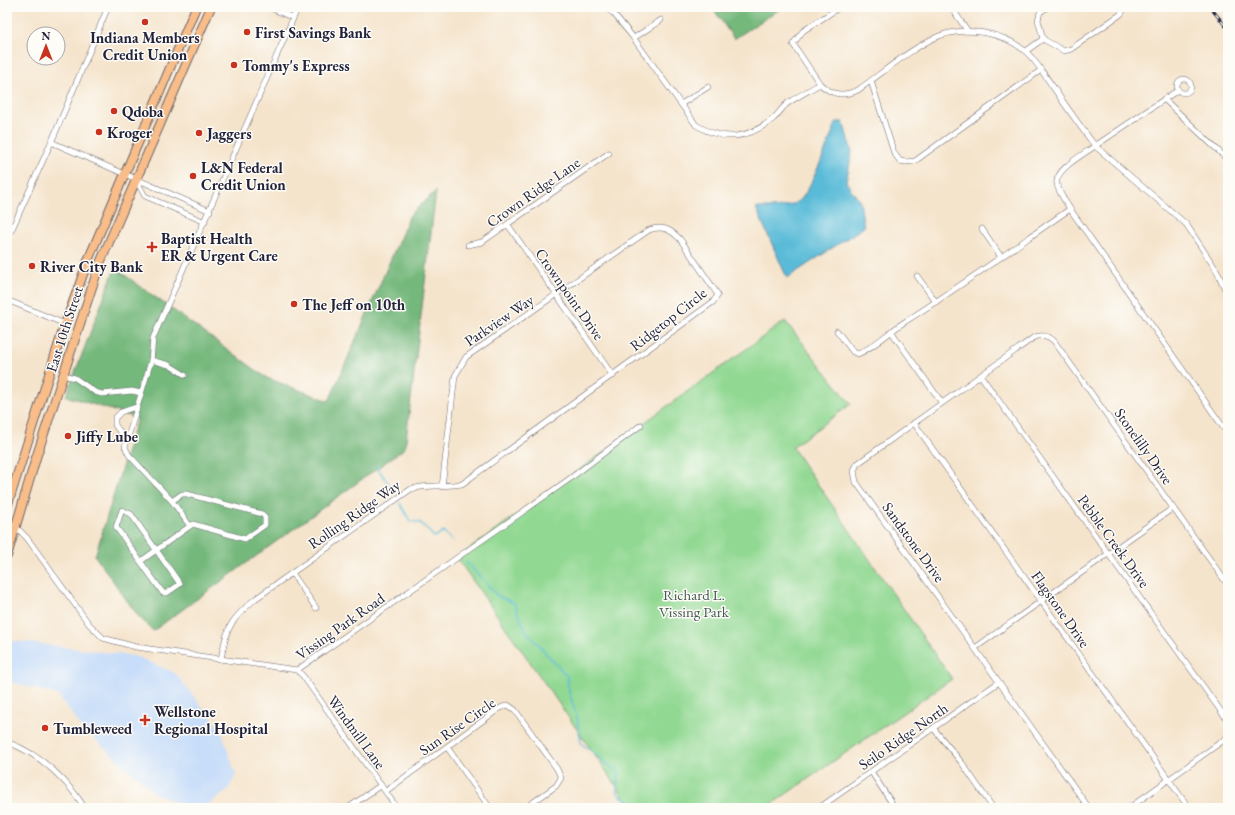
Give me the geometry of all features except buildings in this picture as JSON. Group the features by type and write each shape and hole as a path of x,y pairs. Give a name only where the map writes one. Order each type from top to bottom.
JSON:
{"main road":[{"name":"East 10th Street","path":"7,507 65,324 89,258 196,7"},
{"name":"East 10th Street","path":"7,556 17,528 36,458 100,263 211,7"}],"street":[{"path":"7,240 108,7"},
{"path":"269,7 293,18"},
{"path":"190,526 172,501 129,455 125,447 126,440 151,360 153,338 210,211 298,7"},
{"path":"605,7 614,14 634,38 696,125 710,133 723,136 742,135 762,127 775,117 787,104 820,84"},
{"path":"840,7 804,31 793,44 820,84 832,93 849,94 871,81 925,43 939,36 967,30 1009,40 1026,51 1094,146 1186,224 1217,271 1228,296"},
{"path":"950,7 967,30"},
{"path":"1048,7 1040,12 1038,20 1043,39 1064,51 1071,49 1121,14 1125,7"},
{"path":"634,38 662,20"},
{"path":"1026,51 1043,39"},
{"path":"871,81 894,153 900,161 910,162 915,161 1041,70"},
{"path":"681,104 708,86"},
{"path":"1178,90 1094,146 1060,172 1056,178 1057,186 1070,209 1228,434"},
{"path":"1164,100 1228,160"},
{"path":"50,142 210,211"},
{"name":"Crown Ridge Lane","path":"468,245 482,242 609,153"},
{"path":"136,180 145,196 205,222"},
{"path":"837,331 853,352 858,354 865,351 891,331 936,302 1070,209"},
{"name":"Crownpoint Drive","path":"508,225 613,376"},
{"name":"Ridgetop Circle","path":"556,295 649,230 657,227 666,228 680,239 718,295 713,302 613,376"},
{"path":"982,229 1001,257"},
{"path":"917,276 936,302"},
{"name":"Parkview Way","path":"442,486 455,376 466,357 556,295"},
{"path":"7,300 65,324"},
{"path":"891,331 942,403"},
{"name":"Stonelilly Drive","path":"1033,338 1043,335 1049,336 1054,341 1228,585"},
{"name":"Sandstone Drive","path":"1033,338 857,464 854,471 854,476 856,482 1089,808"},
{"path":"151,360 169,365 185,375"},
{"path":"63,375 75,378 96,392 102,394 132,391 141,393"},
{"name":"Rolling Ridge Way","path":"221,659 226,633 232,620 255,599 411,489 419,486 462,484 613,376"},
{"name":"Pebble Creek Drive","path":"981,376 1228,722"},
{"path":"126,440 115,425 115,418 121,412 136,407"},
{"name":"Flagstone Drive","path":"914,423 1189,808"},
{"name":"Vissing Park Road","path":"7,522 17,528 32,544 89,624 103,638 136,647 297,670 568,480 641,425"},
{"path":"23,454 36,458"},
{"path":"141,561 193,524 245,539 265,525 265,517 262,514 186,494 182,494 172,501"},
{"path":"975,648 1173,508"},
{"path":"122,510 131,514 180,584 167,593 163,593 141,561 116,527 122,510"},
{"path":"292,573 316,608"},
{"name":"Windmill Lane","path":"297,670 303,676 397,808"},
{"name":"Seilo Ridge North","path":"819,808 872,773 999,682"},
{"name":"Sun Rise Circle","path":"386,791 500,708 508,705 515,710 557,769 561,778 556,786 525,808"},
{"path":"934,729 994,808"},
{"path":"1128,808 1228,737"},
{"path":"7,742 28,751 47,765 63,779 85,808"},
{"path":"447,747 490,808"},
{"path":"872,773 894,808"},
{"path":"348,808 381,785"}],"shaded area":[{"name":"Wellstone Regional Hospital","path":"7,640 135,656 175,673 221,730 236,775 227,791 209,804 193,808 156,794 81,727 58,695 7,681"}],"green space":[{"path":"712,7 783,7 734,39"},
{"path":"436,191 405,448 153,631 138,616 95,556 137,418 66,396 115,268 267,378 329,401 410,215"},
{"name":"Richard L. Vissing Park","path":"785,321 851,404 792,447 952,679 766,808 632,808 457,558"}],"water":[{"path":"836,122 843,122 852,152 846,182 860,202 864,227 787,278 756,208 778,208 794,204 803,197 830,139"}],"waterway":[{"path":"376,466 393,490"},
{"path":"400,503 410,521 421,523 434,537 444,532 453,542"},
{"path":"466,562 498,596 514,603 525,630 567,676 569,692 577,717 581,743 619,773 617,782 618,793 620,796 639,808"}],"railway":[{"path":"1210,7 1228,29"}],"place":[{"name":"Indiana Members Credit Union","path":"145,22"},
{"name":"First Savings Bank","path":"247,32"},
{"name":"Tommy's Express","path":"234,65"},
{"name":"Qdoba","path":"114,111"},
{"name":"Kroger","path":"99,132"},
{"name":"Jaggers","path":"199,133"},
{"name":"L&N Federal Credit Union","path":"193,176"},
{"name":"Baptist Health ER & Urgent Care","path":"152,247"},
{"name":"River City Bank","path":"32,266"},
{"name":"The Jeff on 10th","path":"294,304"},
{"name":"Jiffy Lube","path":"68,436"},
{"name":"Wellstone Regional Hospital","path":"145,720"},
{"name":"Tumbleweed","path":"45,728"}]}
